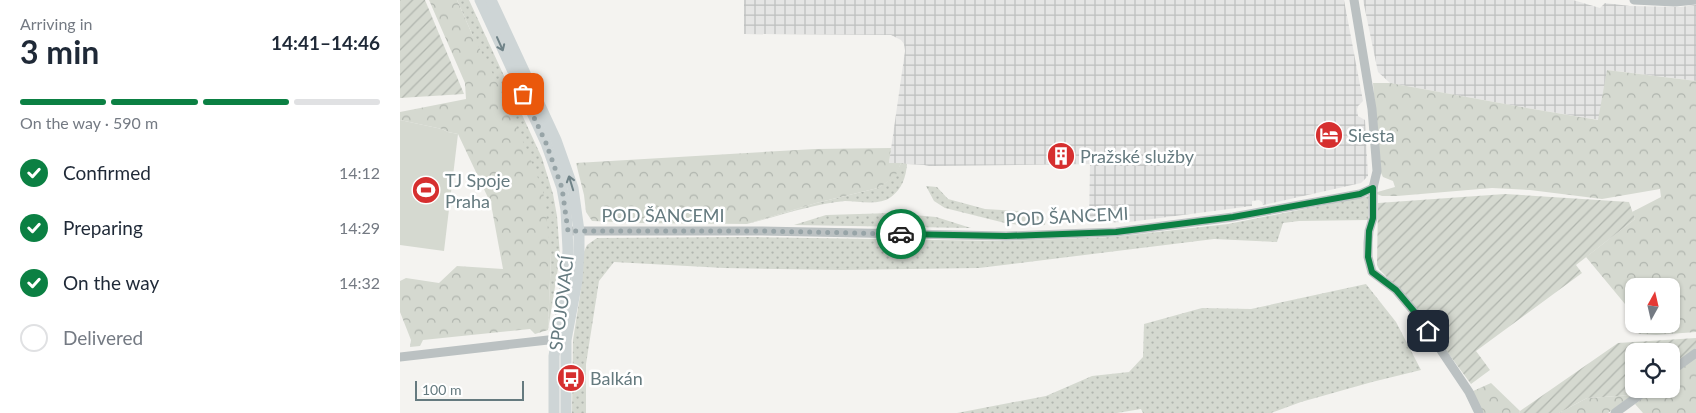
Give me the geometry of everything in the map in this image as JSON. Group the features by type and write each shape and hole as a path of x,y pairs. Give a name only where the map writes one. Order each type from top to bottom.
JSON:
{"main road":[{"name":"SPOJOVACÍ","path":"480,0 546,143 562,188 573,231"},
{"name":"SPOJOVACÍ","path":"491,0 556,140 573,188 573,231 561,339 566,413"},
{"name":"SPOJOVACÍ","path":"554,413 554,363 561,339"}],"street":[{"path":"1354,0 1372,109 1376,171 1373,188 1373,218 1369,231 1368,257 1372,272 1396,290 1418,316 1468,392 1479,413"},
{"path":"1634,0 1675,2 1696,0"},
{"name":"POD ŠANCEMI","path":"573,231 762,231 1006,236 1116,232 1256,213 1360,194 1373,188"},
{"path":"400,357 561,339"},
{"path":"1680,365 1696,353"},
{"path":"1615,413 1636,398"}],"shaded area":[{"path":"744,0 1344,0 1363,101 1357,110 1358,116 1365,120 1368,176 1361,183 1263,205 1259,200 1252,201 1252,206 1129,222 1089,223 1090,164 929,166 889,163 905,51 901,40 891,35 744,34"},
{"path":"1363,0 1573,0 1600,8 1605,3 1630,6 1680,7 1696,5 1696,81 1608,70 1599,120 1390,83 1378,72"}],"green space":[{"path":"400,0 425,0 464,94 400,98"},
{"path":"429,0 457,0 494,76 543,191 551,254 548,330 535,334 530,329 423,340 420,346 410,347 411,340 400,312 400,281 406,278 439,283 457,266 503,269 491,204 458,134 400,120 400,112 466,99 465,83"},
{"path":"457,0 469,0 542,158 553,194 557,216 560,256 548,330 551,254 472,34"},
{"path":"1607,70 1696,81 1696,332 1656,335 1638,333 1680,333 1680,278 1625,278 1625,304 1586,257 1635,219 1632,212 1661,197 1660,189 1602,199 1530,190 1492,188 1397,196 1382,196 1374,193 1395,187 1393,181 1383,177 1380,171 1373,83 1390,83 1598,120"},
{"name":"TJ Spoje Praha","path":"400,120 458,134 444,251 400,245"},
{"path":"891,148 889,163 901,163 895,177 878,188 816,203 747,224 592,221 586,212 576,163 815,149"},
{"path":"901,163 907,164 903,182 895,194 886,200 875,202 845,201 808,207 747,224 816,203 878,188 894,177"},
{"path":"926,186 937,187 948,199 985,209 1037,212 1046,217 1045,225 1028,226 1005,223 945,208 934,201"},
{"path":"1505,194 1629,202 1635,219 1576,265 1582,273 1476,351 1490,370 1471,384 1407,298 1379,269 1377,265 1378,203"},
{"path":"1369,196 1368,220 1283,223 1277,242 1214,239 979,268 841,270 724,268 614,262 599,281 586,364 586,413 572,413 573,340 581,289 583,254 587,245 597,238 749,237 1000,241 1113,237 1228,224"},
{"path":"892,213 936,217 971,228 794,225 826,215"},
{"path":"1366,284 1396,322 1421,370 1301,402 1271,413 1143,413 1141,409 1117,413 957,413 1046,396 1092,376 1129,372 1143,357 1144,324 1202,308 1251,309"},
{"path":"1696,338 1696,348 1680,360 1680,343 1625,343 1625,396 1587,398 1559,413 1519,413 1520,411 1618,343"},
{"path":"1696,357 1696,413 1643,413 1635,404 1643,398 1680,398 1680,369"},
{"path":"1491,383 1520,411 1519,413 1483,413 1471,392"},
{"path":"1625,396 1625,398 1629,398 1608,413 1559,413 1587,398"}],"way so far":[{"path":"523,94 546,143 562,188 568,231 762,231 901,234"}],"place":[{"name":"Siesta","path":"1329,135"},
{"name":"Pražské služby","path":"1061,156"},
{"name":"TJ Spoje Praha","path":"426,190"},
{"name":"Balkán","path":"571,378"}],"route":[{"path":"901,234 1006,236 1116,232 1233,217 1360,194 1373,188 1373,218 1369,231 1368,257 1372,272 1396,290 1428,331"}]}
